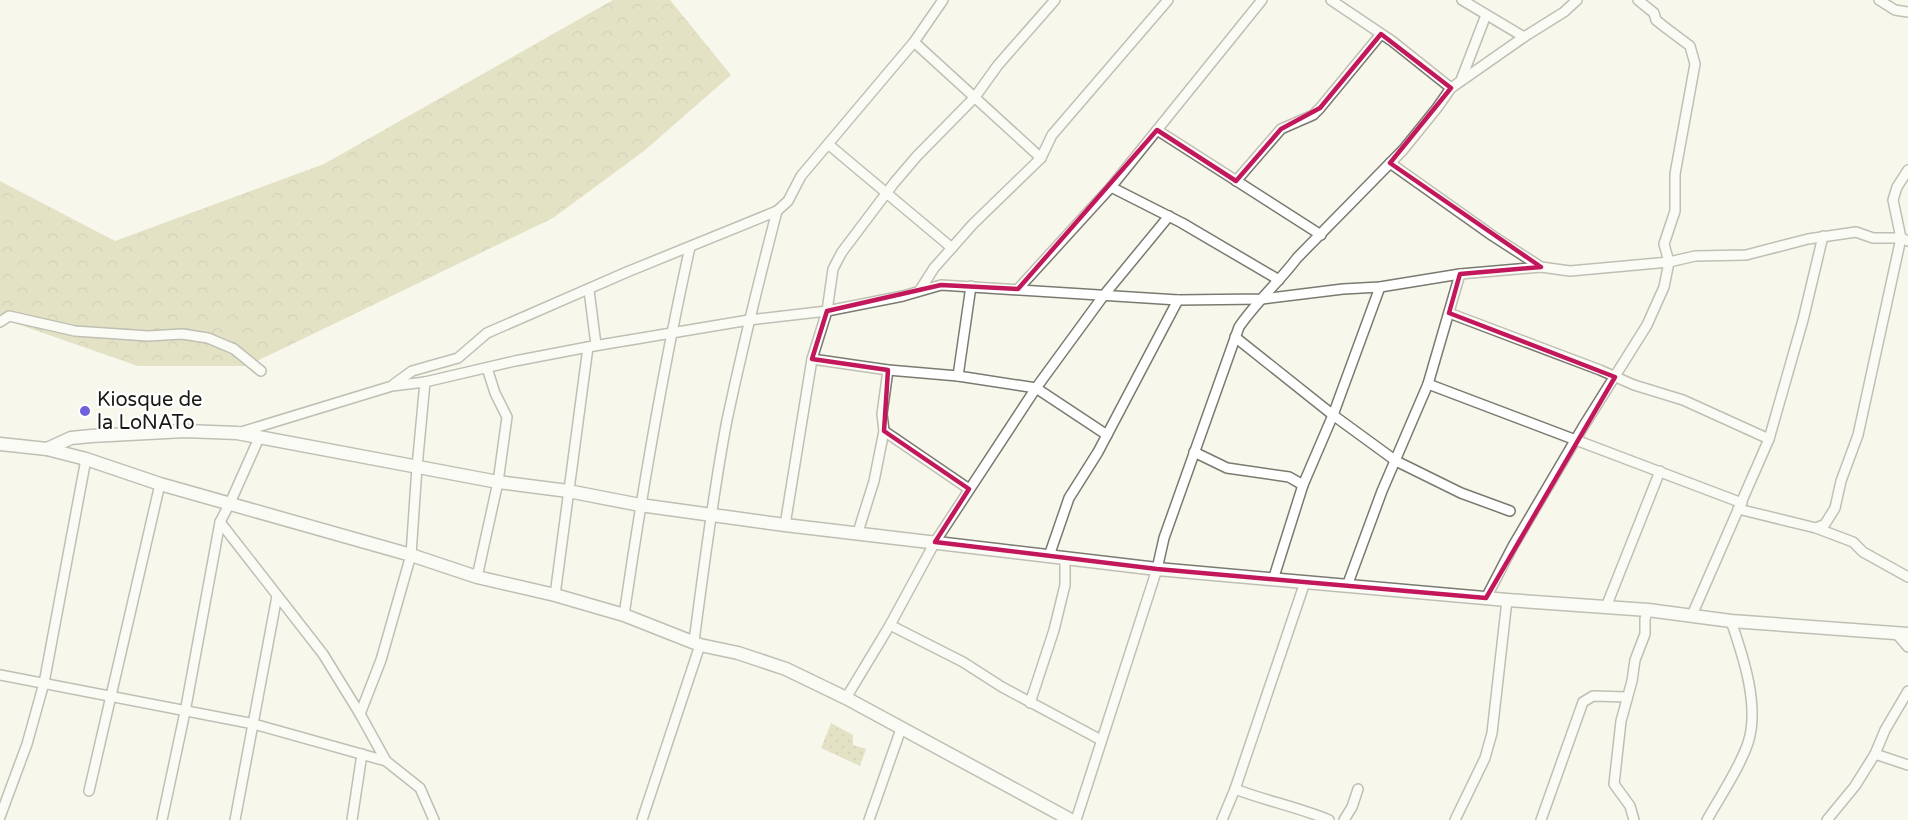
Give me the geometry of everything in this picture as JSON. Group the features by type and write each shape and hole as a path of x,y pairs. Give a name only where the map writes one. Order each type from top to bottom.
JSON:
{"street":[{"path":"392,386 412,371 458,358 487,333 627,272 777,211 788,201 801,176 914,42 943,0"},
{"path":"785,525 812,359 827,311 833,269 842,252 886,193 917,156 975,97 998,65 1055,0"},
{"path":"920,290 934,268 973,224 1041,158 1052,135 1168,0"},
{"path":"1018,289 1111,187 1262,0"},
{"path":"1332,0 1382,34 1451,88"},
{"path":"1462,0 1524,37"},
{"path":"1076,820 1157,568 1164,538 1239,327 1297,258 1390,163 1451,88 1564,12 1577,0"},
{"path":"1485,598 1576,438 1657,306 1664,287 1669,262 1664,244 1675,211 1675,174 1695,64 1690,46 1656,20 1654,14 1638,0"},
{"path":"1879,0 1895,10 1908,12"},
{"path":"1461,81 1486,15"},
{"path":"1236,182 1281,129 1313,115 1320,108 1382,34"},
{"path":"914,42 1041,158"},
{"path":"1157,130 1321,235"},
{"path":"828,144 952,248"},
{"path":"1390,163 1541,267"},
{"path":"1816,528 1825,524 1835,508 1841,481 1858,435 1904,240 1893,200 1897,187 1908,170"},
{"path":"1111,187 1169,216 1279,280"},
{"path":"642,820 697,643 711,514 727,422 749,320 777,211"},
{"path":"846,698 890,625 935,542 1036,387 1104,295 1169,216"},
{"path":"237,433 392,386 425,382 592,346 749,320 827,311 903,296 941,285 1178,300 1262,299 1380,287 1460,274 1541,267 1570,271 1669,262 1695,256 1746,255 1823,236 1856,232 1873,237 1904,240"},
{"path":"1692,615 1769,439 1803,320 1823,236"},
{"path":"624,615 640,505 671,333 690,247"},
{"path":"1347,586 1382,491 1428,384 1460,274"},
{"path":"958,376 972,286"},
{"path":"1273,580 1303,485 1333,415 1380,287"},
{"path":"555,595 568,491 592,346 588,290"},
{"path":"1049,556 1069,498 1107,435 1178,300"},
{"path":"1449,313 1615,377 1683,400 1769,439"},
{"path":"0,321 9,316 75,331 148,336 182,334 208,338 234,349 261,370"},
{"path":"1235,337 1333,415 1396,461 1461,493 1510,511"},
{"path":"812,359 1036,387 1107,435"},
{"path":"477,577 498,482 507,417 495,393 487,368"},
{"path":"858,532 874,481 884,431 882,414 888,370"},
{"path":"360,714 381,660 411,555 425,382"},
{"path":"1428,384 1576,438 1740,506 1816,528 1853,542 1863,552 1908,577"},
{"path":"47,449 71,438 92,436 185,431 237,433 498,482 785,525 1273,580 1648,610 1731,621 1902,633 1908,647"},
{"path":"884,431 969,489"},
{"path":"162,820 185,712 220,522 259,438"},
{"path":"0,444 47,449 86,459 160,484 411,555 477,577 555,595 624,615 697,643 738,653 786,669 846,698 1071,820"},
{"path":"1194,452 1227,468 1288,477 1303,485"},
{"path":"0,817 27,744 44,683 86,459"},
{"path":"1606,607 1660,471"},
{"path":"89,791 160,484"},
{"path":"220,522 323,654 386,761"},
{"path":"1029,702 1054,630 1065,585 1065,557"},
{"path":"1222,820 1235,789 1305,582"},
{"path":"235,820 277,596"},
{"path":"1455,820 1485,758 1492,733 1507,600"},
{"path":"1634,820 1630,806 1614,783 1621,721 1635,660 1646,634 1645,620 1648,610"},
{"path":"1707,820 1742,756 1752,727 1746,668 1731,621"},
{"path":"890,625 963,662 1029,702 1101,740"},
{"path":"0,675 254,724 386,761 420,788 434,820"},
{"path":"1827,820 1855,786 1875,754 1885,730 1908,691"},
{"path":"1541,820 1583,702 1593,696 1627,697"},
{"path":"869,820 902,729"},
{"path":"352,820 362,754"},
{"path":"1875,754 1908,765"},
{"path":"1235,789 1329,820"},
{"path":"1344,820 1352,807 1358,789"}],"highlighted area":[{"path":"1381,34 1392,41 1451,88 1390,163 1541,267 1460,274 1449,313 1615,377 1486,598 1157,569 935,542 969,489 884,431 888,370 812,359 827,311 941,285 1018,289 1157,130 1236,181 1281,129 1320,108"}],"green space":[{"path":"613,0 670,0 731,75 644,151 553,218 247,366 138,366 0,318 0,181 115,241 324,164"},
{"path":"831,723 853,735 853,745 866,749 860,766 821,748"}],"place":[{"name":"Kiosque de la LoNATo","path":"85,411"}]}
